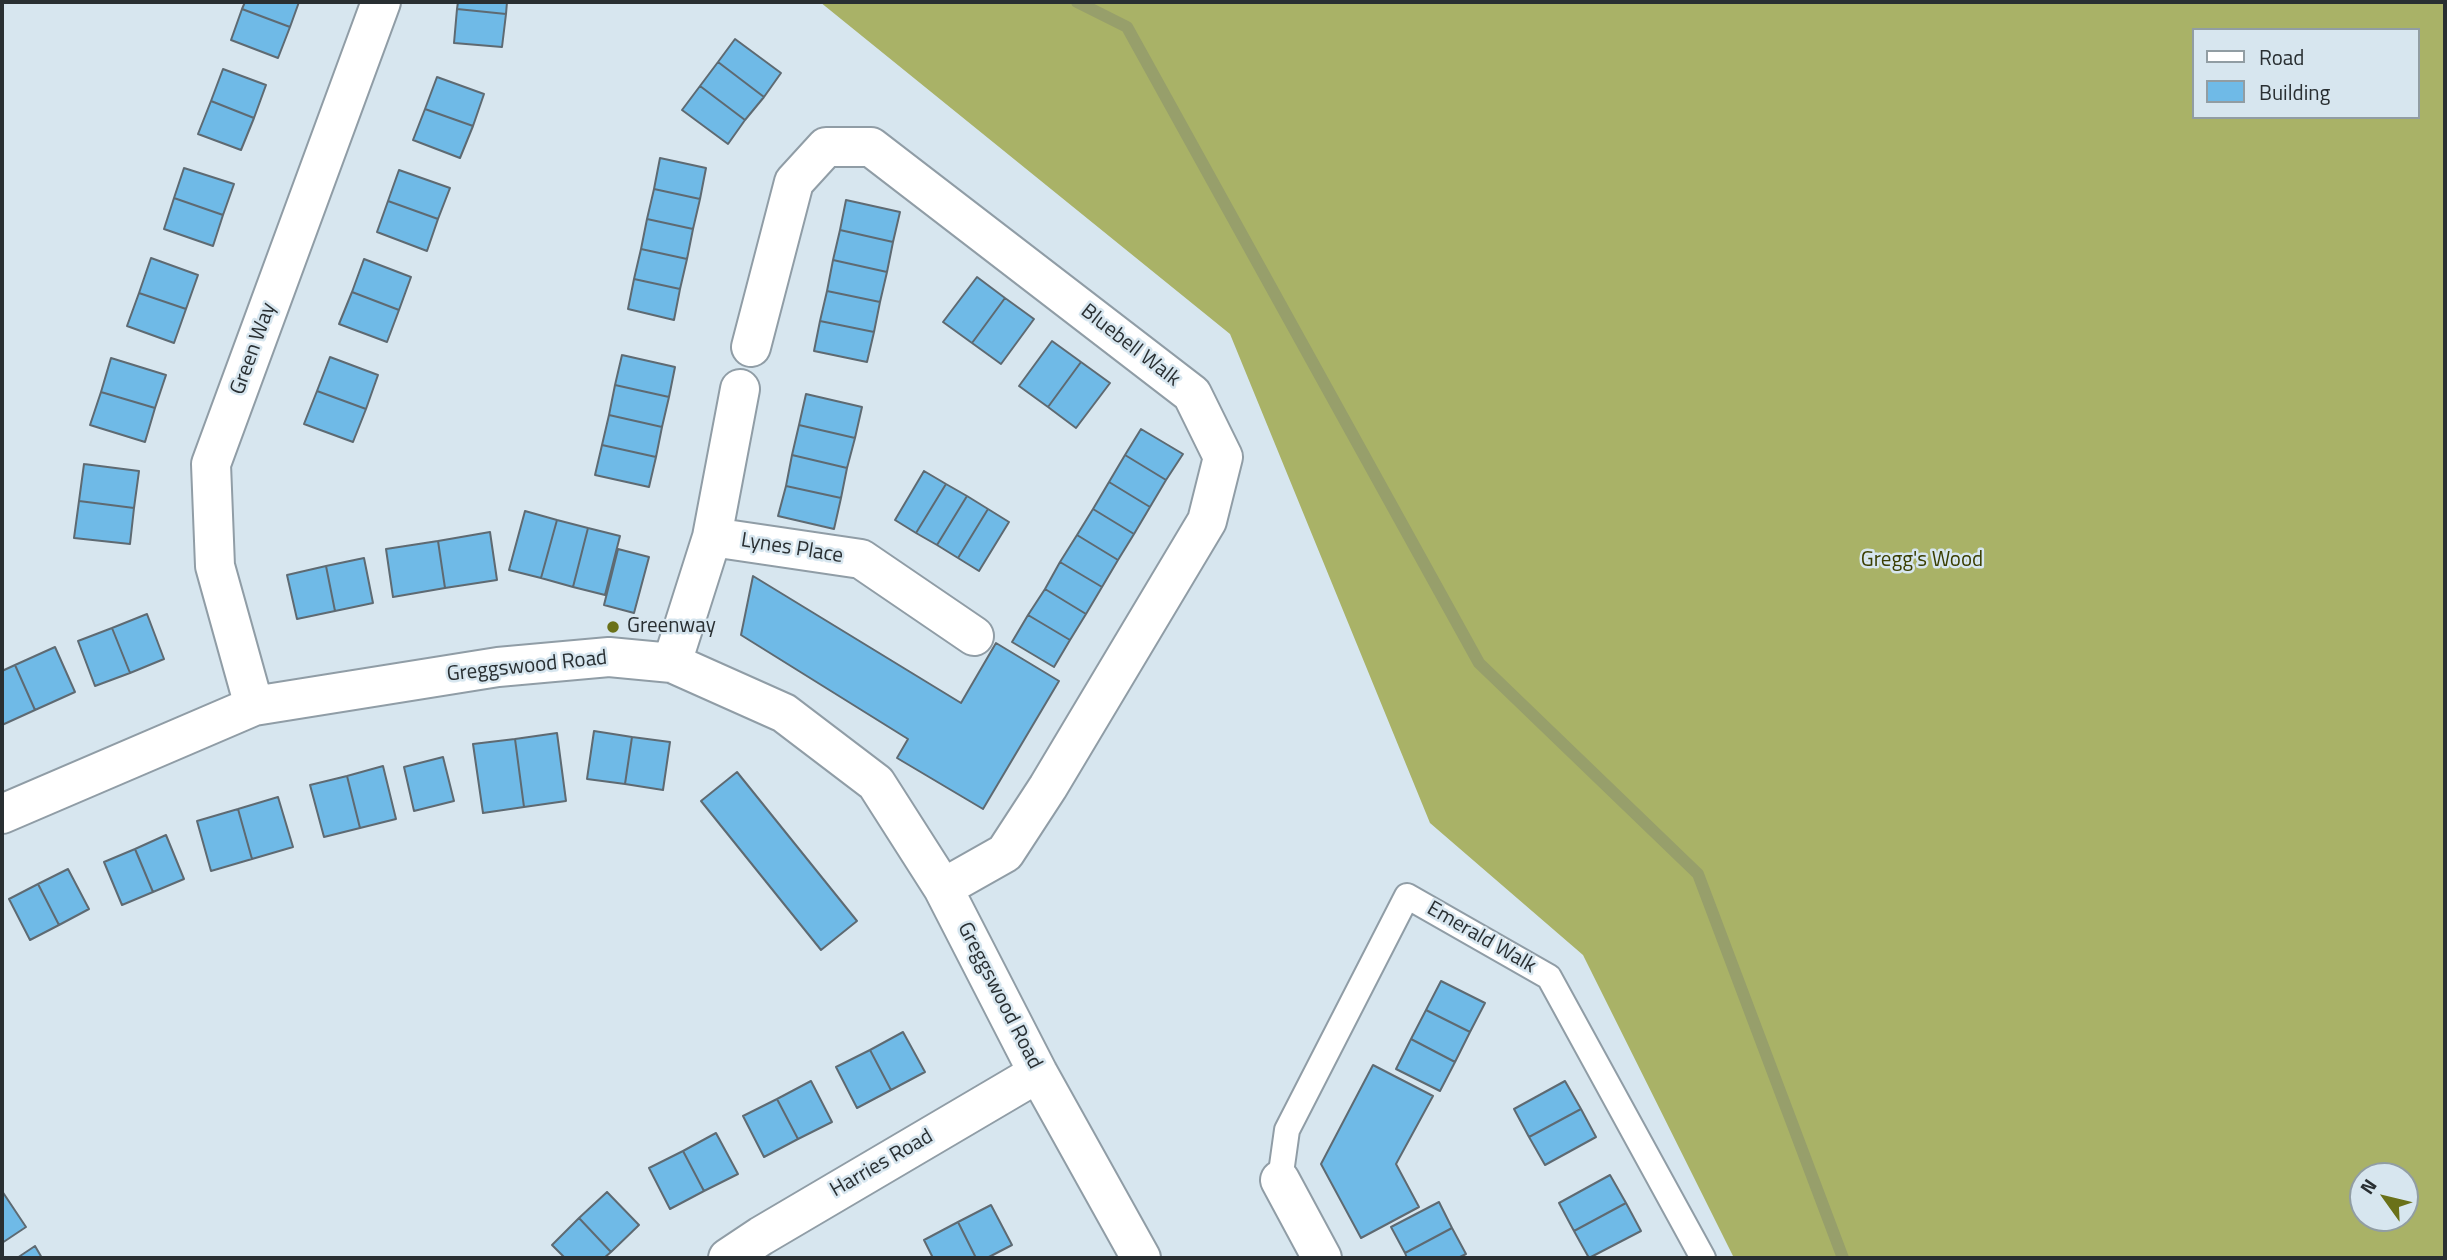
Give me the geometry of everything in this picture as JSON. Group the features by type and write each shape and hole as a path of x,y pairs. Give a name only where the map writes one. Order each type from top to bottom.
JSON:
{"street":[{"name":"Green Way","path":"254,706 215,566 211,464 381,2"},
{"name":"Bluebell Walk","path":"751,347 794,182 826,147 871,147 1192,394 1223,457 1207,521 1006,853 943,888"},
{"name":"Lynes Place","path":"672,663 712,537 740,390"},
{"name":"Lynes Place","path":"712,537 861,559 974,636"},
{"name":"Greggswood Road","path":"2,814 254,706 498,667 608,657 672,663 784,713 876,783 943,888 1038,1073 1141,1258"},
{"name":"Harries Road","path":"728,1258 1038,1073"},
{"path":"1280,1180 1322,1258"}],"lane":[{"name":"Emerald Walk","path":"1280,1180 1287,1130 1407,896 1549,977 1703,1258"}],"green space":[{"name":"Gregg's Wood","path":"820,2 2445,2 2445,1258 1734,1258 1583,955 1430,823 1230,334"}],"building":[{"path":"245,2 299,2 290,27 242,9"},
{"path":"458,2 507,2 506,14 457,9"},
{"path":"242,9 290,27 278,58 231,40"},
{"path":"457,9 506,14 502,47 454,43"},
{"path":"735,39 781,73 764,97 718,62"},
{"path":"718,62 764,97 745,120 700,86"},
{"path":"223,69 266,85 254,118 211,101"},
{"path":"437,77 484,94 473,126 425,109"},
{"path":"700,86 745,120 728,144 682,110"},
{"path":"211,101 254,118 241,150 198,134"},
{"path":"425,109 473,126 460,158 413,140"},
{"path":"660,158 706,168 700,199 654,189"},
{"path":"184,168 234,184 223,215 174,198"},
{"path":"399,170 450,188 438,219 388,201"},
{"path":"654,189 700,199 693,229 647,219"},
{"path":"174,198 223,215 213,246 164,229"},
{"path":"846,200 900,212 893,242 840,230"},
{"path":"388,201 438,219 427,251 377,232"},
{"path":"647,219 693,229 687,259 641,249"},
{"path":"840,230 893,242 887,272 833,260"},
{"path":"641,249 687,259 680,289 634,279"},
{"path":"151,258 198,275 186,309 139,293"},
{"path":"364,259 411,277 399,310 352,292"},
{"path":"833,260 887,272 880,302 827,291"},
{"path":"977,277 1005,298 972,343 943,322"},
{"path":"634,279 680,289 674,320 628,309"},
{"path":"827,291 880,302 874,332 820,321"},
{"path":"352,292 399,310 387,342 339,324"},
{"path":"139,293 186,309 174,343 127,326"},
{"path":"1005,298 1034,319 1001,364 972,343"},
{"path":"820,321 874,332 867,362 814,351"},
{"path":"1052,341 1081,362 1048,407 1019,386"},
{"path":"622,355 675,367 669,397 615,385"},
{"path":"330,357 378,375 366,409 317,391"},
{"path":"111,358 166,375 155,408 101,392"},
{"path":"1081,362 1110,383 1076,428 1048,407"},
{"path":"615,385 669,397 662,427 609,415"},
{"path":"317,391 366,409 353,442 304,424"},
{"path":"101,392 155,408 145,442 90,425"},
{"path":"806,394 862,407 855,438 799,425"},
{"path":"609,415 662,427 656,457 602,445"},
{"path":"799,425 855,438 847,468 792,455"},
{"path":"1141,429 1183,454 1166,480 1125,455"},
{"path":"602,445 656,457 649,487 595,475"},
{"path":"792,455 847,468 841,498 786,486"},
{"path":"1125,455 1166,480 1150,507 1109,482"},
{"path":"84,464 139,471 134,508 79,501"},
{"path":"924,471 946,484 916,533 895,520"},
{"path":"1109,482 1150,507 1134,534 1093,509"},
{"path":"946,484 967,496 937,545 916,533"},
{"path":"786,486 841,498 834,529 778,516"},
{"path":"967,496 988,509 958,558 937,545"},
{"path":"79,501 134,508 130,544 74,538"},
{"path":"988,509 1009,522 979,571 958,558"},
{"path":"1093,509 1134,534 1118,560 1077,535"},
{"path":"525,511 557,520 541,578 509,570"},
{"path":"557,520 588,528 573,587 541,578"},
{"path":"588,528 620,536 605,595 573,587"},
{"path":"490,532 497,580 445,588 438,541"},
{"path":"1077,535 1118,560 1102,587 1060,562"},
{"path":"438,541 445,588 393,597 386,549"},
{"path":"618,549 649,557 634,613 604,605"},
{"path":"364,558 373,603 335,611 326,566"},
{"path":"1060,562 1102,587 1086,614 1045,589"},
{"path":"326,566 335,611 297,619 287,575"},
{"path":"753,576 961,703 996,643 1059,681 983,809 897,758 908,739 741,635"},
{"path":"1045,589 1086,614 1070,640 1028,615"},
{"path":"147,614 164,659 130,673 112,628"},
{"path":"1028,615 1070,640 1054,667 1012,642"},
{"path":"112,628 130,673 95,686 78,641"},
{"path":"55,647 75,692 35,710 15,665"},
{"path":"15,665 35,710 2,725 2,671"},
{"path":"594,731 632,737 625,784 587,779"},
{"path":"557,733 566,801 524,807 515,739"},
{"path":"632,737 670,742 663,790 625,784"},
{"path":"515,739 524,807 483,813 473,744"},
{"path":"443,757 454,801 414,811 404,767"},
{"path":"383,766 396,819 360,828 347,776"},
{"path":"737,772 857,921 821,950 701,801"},
{"path":"347,776 360,828 324,837 310,785"},
{"path":"278,797 293,847 252,859 238,809"},
{"path":"238,809 252,859 211,871 197,821"},
{"path":"166,835 184,879 153,892 135,849"},
{"path":"135,849 153,892 122,905 104,862"},
{"path":"68,869 89,909 59,925 38,884"},
{"path":"38,884 59,925 30,940 9,899"},
{"path":"1441,981 1485,1003 1470,1032 1426,1010"},
{"path":"1426,1010 1470,1032 1455,1062 1411,1039"},
{"path":"903,1032 925,1072 891,1090 870,1050"},
{"path":"1411,1039 1455,1062 1440,1091 1396,1069"},
{"path":"870,1050 891,1090 857,1108 836,1067"},
{"path":"1373,1065 1433,1096 1396,1164 1419,1207 1361,1238 1321,1164"},
{"path":"811,1081 832,1122 798,1139 777,1099"},
{"path":"1565,1081 1581,1109 1529,1137 1514,1109"},
{"path":"777,1099 798,1139 764,1157 743,1116"},
{"path":"1581,1109 1596,1137 1545,1165 1529,1137"},
{"path":"716,1133 738,1174 704,1191 683,1151"},
{"path":"683,1151 704,1191 670,1209 649,1168"},
{"path":"1610,1175 1626,1203 1574,1231 1559,1203"},
{"path":"2,1191 26,1227 2,1243"},
{"path":"607,1192 639,1225 611,1252 579,1218"},
{"path":"1439,1202 1452,1228 1405,1253 1391,1227"},
{"path":"1626,1203 1641,1231 1589,1258 1574,1231"},
{"path":"991,1205 1012,1245 987,1258 976,1258 958,1222"},
{"path":"579,1218 611,1252 604,1258 565,1258 552,1245"},
{"path":"958,1222 976,1258 933,1258 924,1240"},
{"path":"1452,1228 1466,1254 1458,1258 1407,1258 1405,1253"},
{"path":"35,1246 42,1258 17,1258"}],"waterway":[{"path":"1077,2 1127,27 1479,663 1698,874 1843,1258"}],"place":[{"name":"Greenway","path":"613,627"}]}
